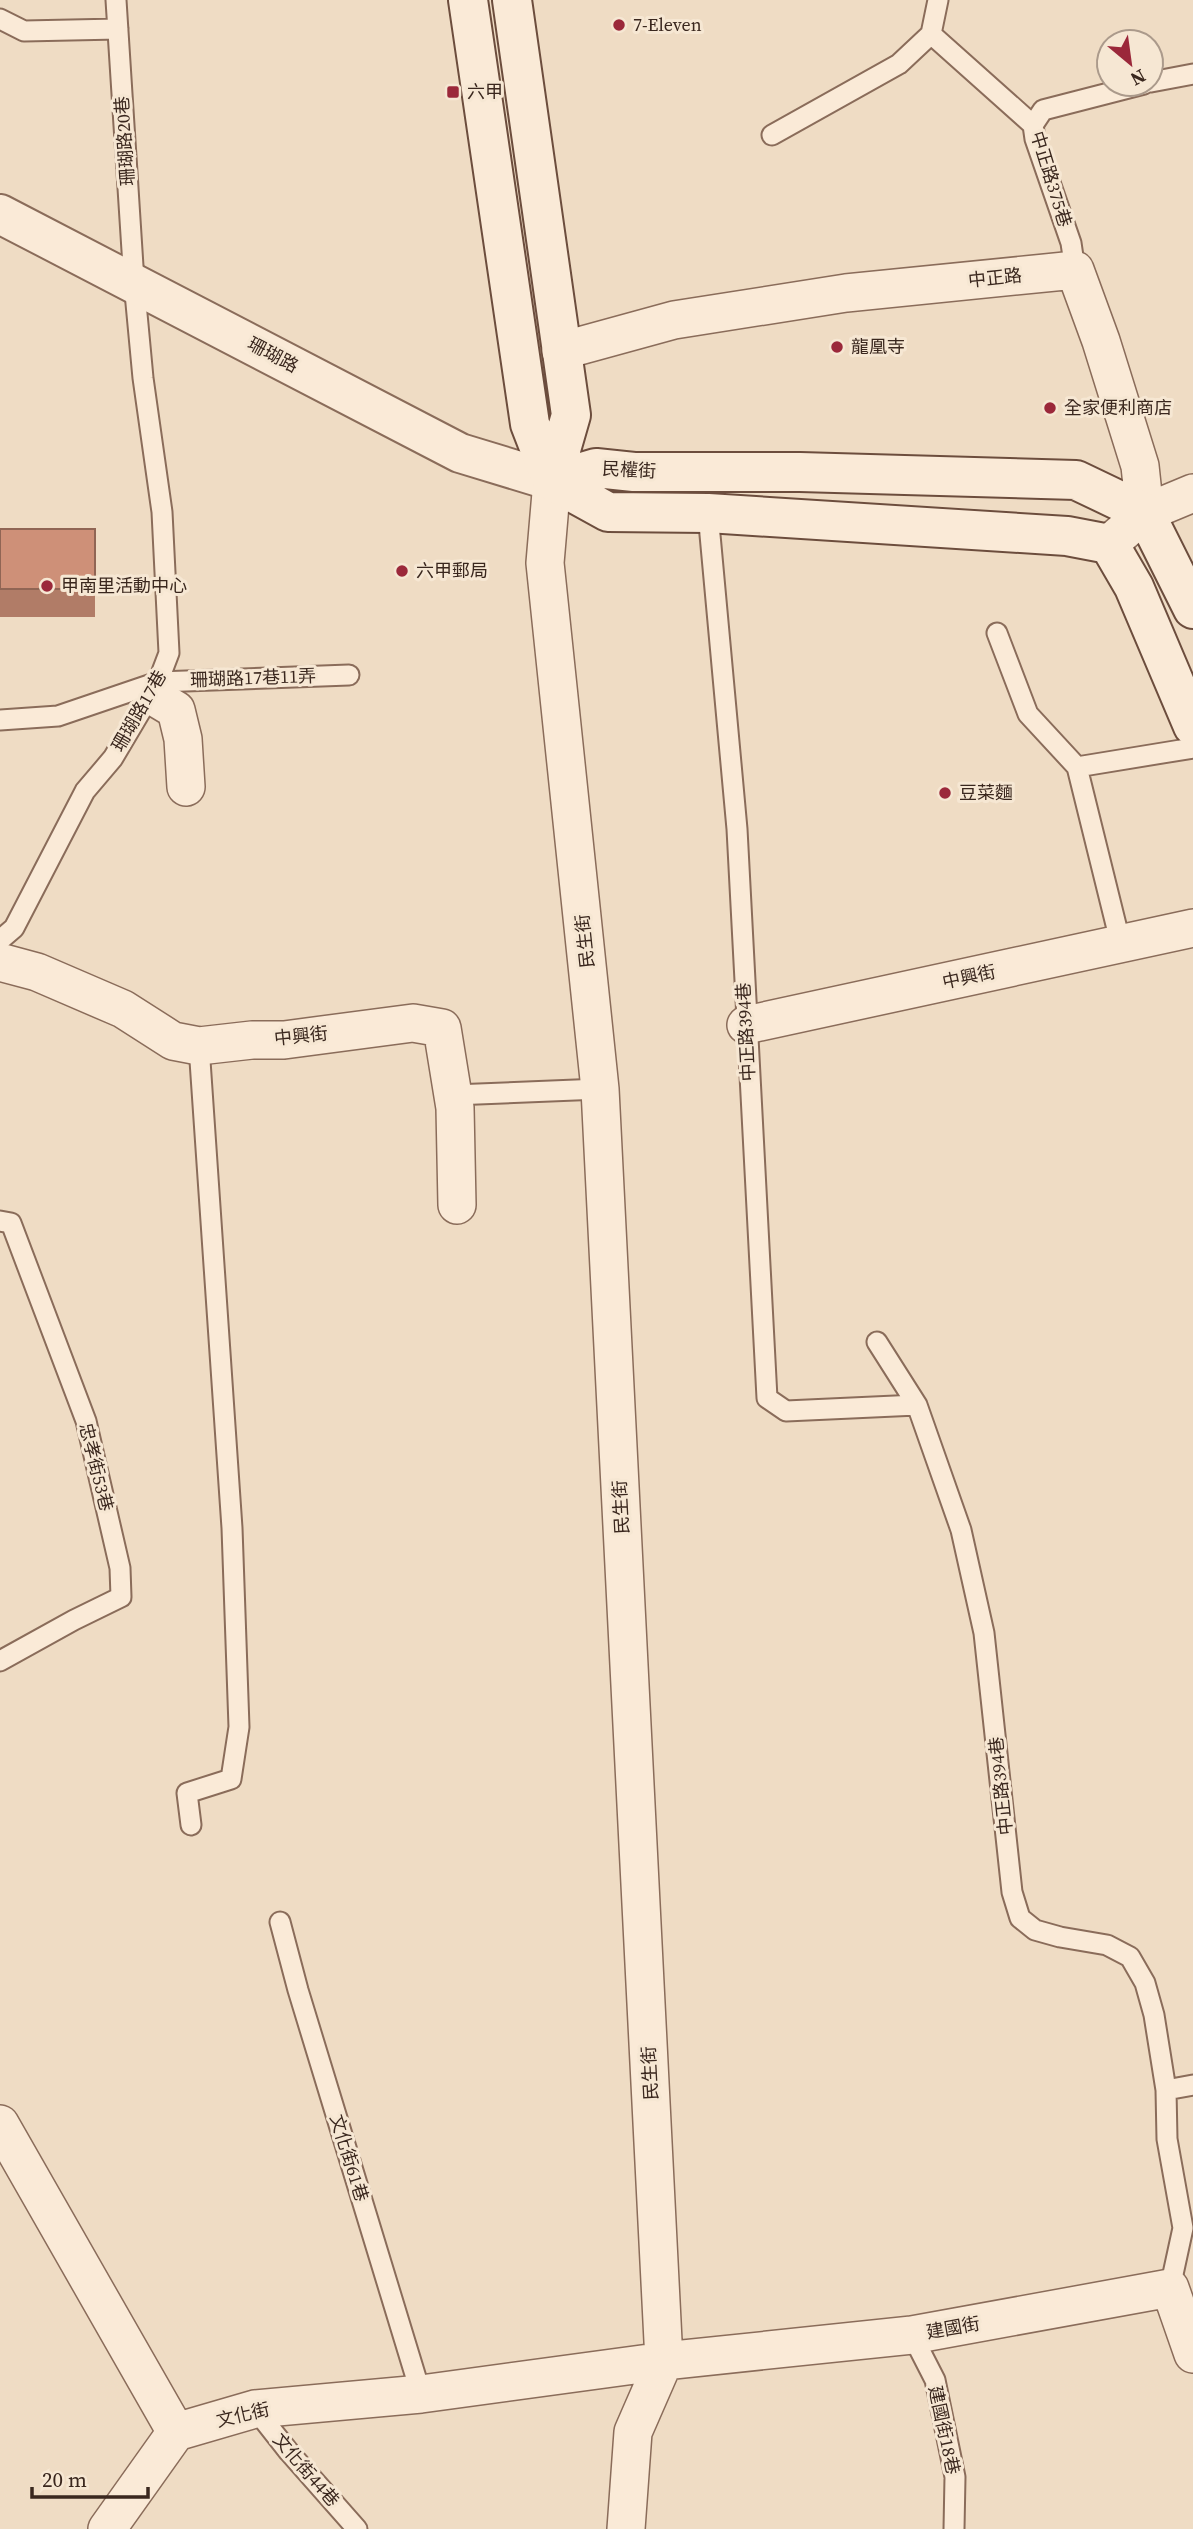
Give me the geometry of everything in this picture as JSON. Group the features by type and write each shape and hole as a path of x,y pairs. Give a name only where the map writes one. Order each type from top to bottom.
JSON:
{"main road":[{"path":"468,0 530,424 552,481"},
{"path":"512,0 571,415 552,481"},
{"name":"珊瑚路","path":"0,214 460,453 552,481"},
{"name":"民權街","path":"552,481 596,468 634,472 800,472 1076,480 1145,513"},
{"name":"民權街","path":"552,481 608,512 708,513 1067,536 1109,544"},
{"path":"1145,513 1193,609"},
{"path":"1109,544 1133,587 1193,726"}],"street":[{"name":"中正路","path":"561,351 674,320 846,293 1075,270"},
{"path":"1075,270 1101,341 1140,466 1145,513"},
{"name":"民生街","path":"552,481 545,563 600,1088 664,2361 633,2431 626,2529"},
{"path":"1109,544 1145,513 1193,493"},
{"path":"154,688 176,710 183,739 186,787"},
{"name":"中興街","path":"746,1024 1193,928"},
{"name":"中興街","path":"0,962 37,972 99,998 123,1009 173,1041 199,1046 251,1040 284,1040 413,1023 442,1028 456,1108 457,1205"},
{"path":"0,2123 176,2432 107,2529"},
{"path":"1170,2288 1193,2354"},
{"name":"建國街","path":"664,2361 912,2335 1170,2288"},
{"name":"文化街","path":"176,2432 255,2409 421,2394 664,2361"}],"lane":[{"name":"珊瑚路20巷","path":"116,0 134,282"},
{"path":"772,135 899,64 930,34 938,0"},
{"path":"0,19 24,31 118,29"},
{"path":"930,34 1033,125"},
{"path":"1165,80 1193,75"},
{"name":"中正路375巷","path":"1075,270 1070,243 1035,139 1033,125 1042,110 1095,96"},
{"name":"珊瑚路17巷","path":"0,940 14,928 85,791 113,758 154,688 169,653 162,512 143,378 134,282"},
{"name":"中正路394巷","path":"708,513 737,829 767,1398 786,1411 917,1405"},
{"path":"997,633 1028,714 1077,767 1121,945"},
{"name":"珊瑚路17巷11弄","path":"0,720 58,716 154,688 349,675"},
{"path":"1077,767 1193,748"},
{"path":"191,1825 187,1793 231,1779 239,1727 230,1500 199,1046"},
{"path":"453,1095 600,1088"},
{"name":"忠孝街53巷","path":"0,1221 11,1223 86,1421 120,1568 121,1597 0,1661"},
{"name":"中正路394巷","path":"877,1342 917,1405 961,1530 984,1633 1012,1892 1020,1918 1035,1930 1107,1945 1130,1957 1145,1983 1154,2015 1166,2090 1167,2138 1188,2227 1170,2288"},
{"name":"文化街61巷","path":"281,1922 298,1990 421,2394"},
{"path":"1166,2090 1193,2085"},
{"name":"建國街18巷","path":"912,2335 935,2380 955,2477 954,2529"},
{"name":"文化街44巷","path":"255,2409 289,2452 358,2529"}],"building":[{"path":"0,529 95,529 95,589 0,589"}],"place":[{"name":"7-Eleven","path":"619,25"},
{"name":"六甲","path":"453,92"},
{"name":"龍凰寺","path":"837,347"},
{"name":"全家便利商店","path":"1050,408"},
{"name":"六甲郵局","path":"402,571"},
{"name":"甲南里活動中心","path":"47,586"},
{"name":"豆菜麵","path":"945,793"}]}
